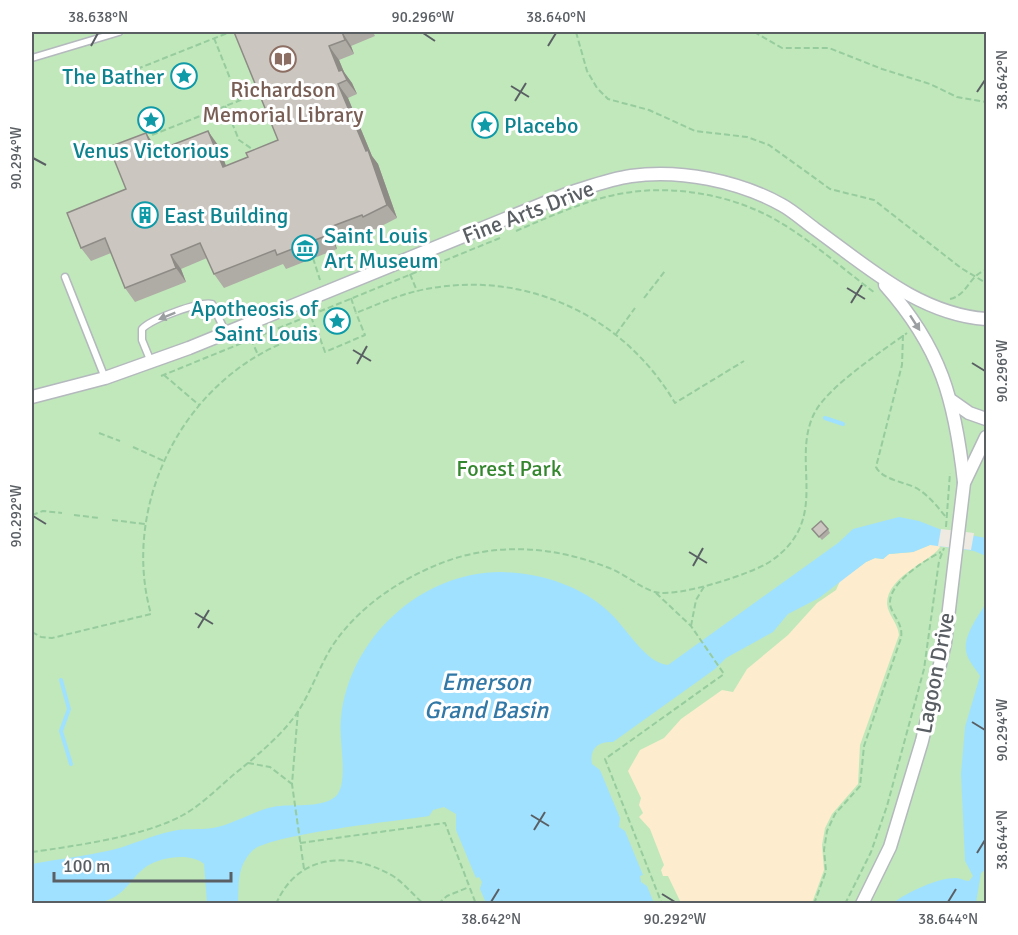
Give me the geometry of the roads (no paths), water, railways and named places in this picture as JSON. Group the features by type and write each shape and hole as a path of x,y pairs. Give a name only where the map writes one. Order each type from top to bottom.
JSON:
{"street":[{"name":"Fine Arts Drive","path":"32,397 105,378 151,362 569,193 630,176 687,176 738,187 761,195 783,205 879,277 934,308 987,319"},
{"name":"Fine Arts Drive","path":"879,277 917,324 933,354 952,401 964,483"},
{"path":"952,401 969,413 987,419"},
{"name":"Lagoon Drive","path":"862,903 878,874 897,829 933,699 945,643 952,530 964,483 987,437"}],"lane":[{"path":"32,58 119,32"},
{"path":"65,277 105,378"},
{"path":"151,362 142,339 142,329 199,304 212,304 226,333"}],"water":[{"name":"Emerson Grand Basin","path":"899,517 919,521 942,530 986,538 986,556 974,551 930,545 913,552 889,554 883,559 875,558 866,562 819,598 788,614 773,632 726,658 715,669 613,742 599,744 594,750 591,758 592,764 600,770 620,818 619,827 625,831 643,875 640,876 641,882 647,886 654,903 486,903 480,889 482,882 479,877 476,878 456,830 456,814 444,807 433,810 429,816 307,834 263,845 252,851 244,863 240,876 238,903 207,903 204,864 192,858 176,857 160,860 147,866 118,895 105,901 78,905 32,903 32,864 112,850 173,831 213,828 266,809 322,803 335,797 342,782 343,772 341,718 347,689 358,662 374,637 394,615 417,597 443,584 471,575 501,572 530,575 559,582 598,603 616,619 644,652 660,663 668,665 838,543 853,529"},
{"path":"986,603 986,869 981,873 976,903 893,903 906,894 932,883 956,878 969,881 973,876 965,861 961,774 965,727 980,676 968,658 966,642 971,628"}],"waterway":[{"path":"825,418 843,424"},
{"path":"61,680 69,709 61,731 71,764"}],"place":[{"name":"Richardson Memorial Library","path":"283,59"},
{"name":"The Bather","path":"184,76"},
{"name":"Venus Victorious","path":"151,120"},
{"name":"Placebo","path":"485,125"},
{"name":"East Building","path":"145,215"},
{"name":"Saint Louis Art Museum","path":"305,248"},
{"name":"Apotheosis of Saint Louis","path":"337,321"}],"park label":[{"name":"Forest Park","path":"509,468"}]}
